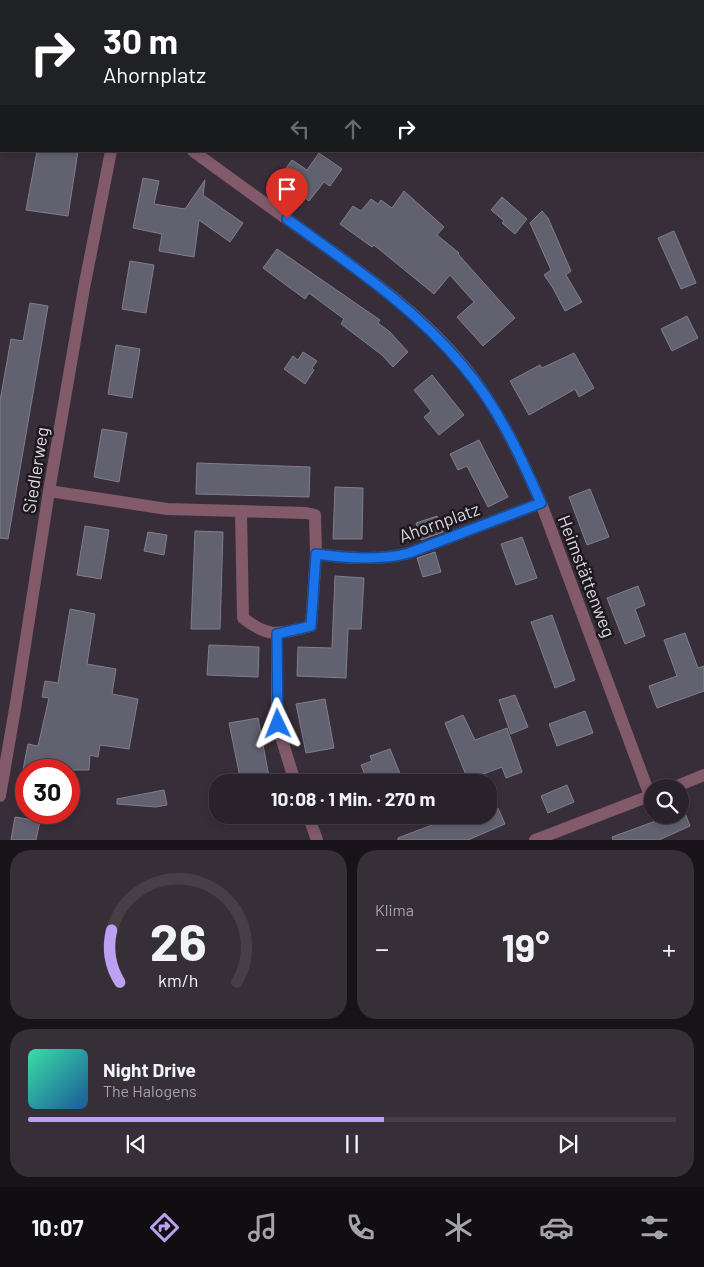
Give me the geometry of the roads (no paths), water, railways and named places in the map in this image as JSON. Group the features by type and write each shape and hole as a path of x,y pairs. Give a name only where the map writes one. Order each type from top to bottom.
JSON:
{"street":[{"name":"Siedlerweg","path":"0,796 49,491 84,288 111,152"},
{"name":"Heimstättenweg","path":"193,152 391,294 423,322 463,365 485,395 521,457 541,503 646,779"},
{"path":"49,491 167,509 306,513 315,515 316,554 311,626 277,634 258,630 242,618 241,512"},
{"name":"Ahornplatz","path":"316,554 339,557 394,557 541,503"},
{"path":"277,634 278,724 293,774"},
{"path":"689,781 704,775"},
{"path":"535,840 644,799"},
{"path":"311,824 317,840"}]}
